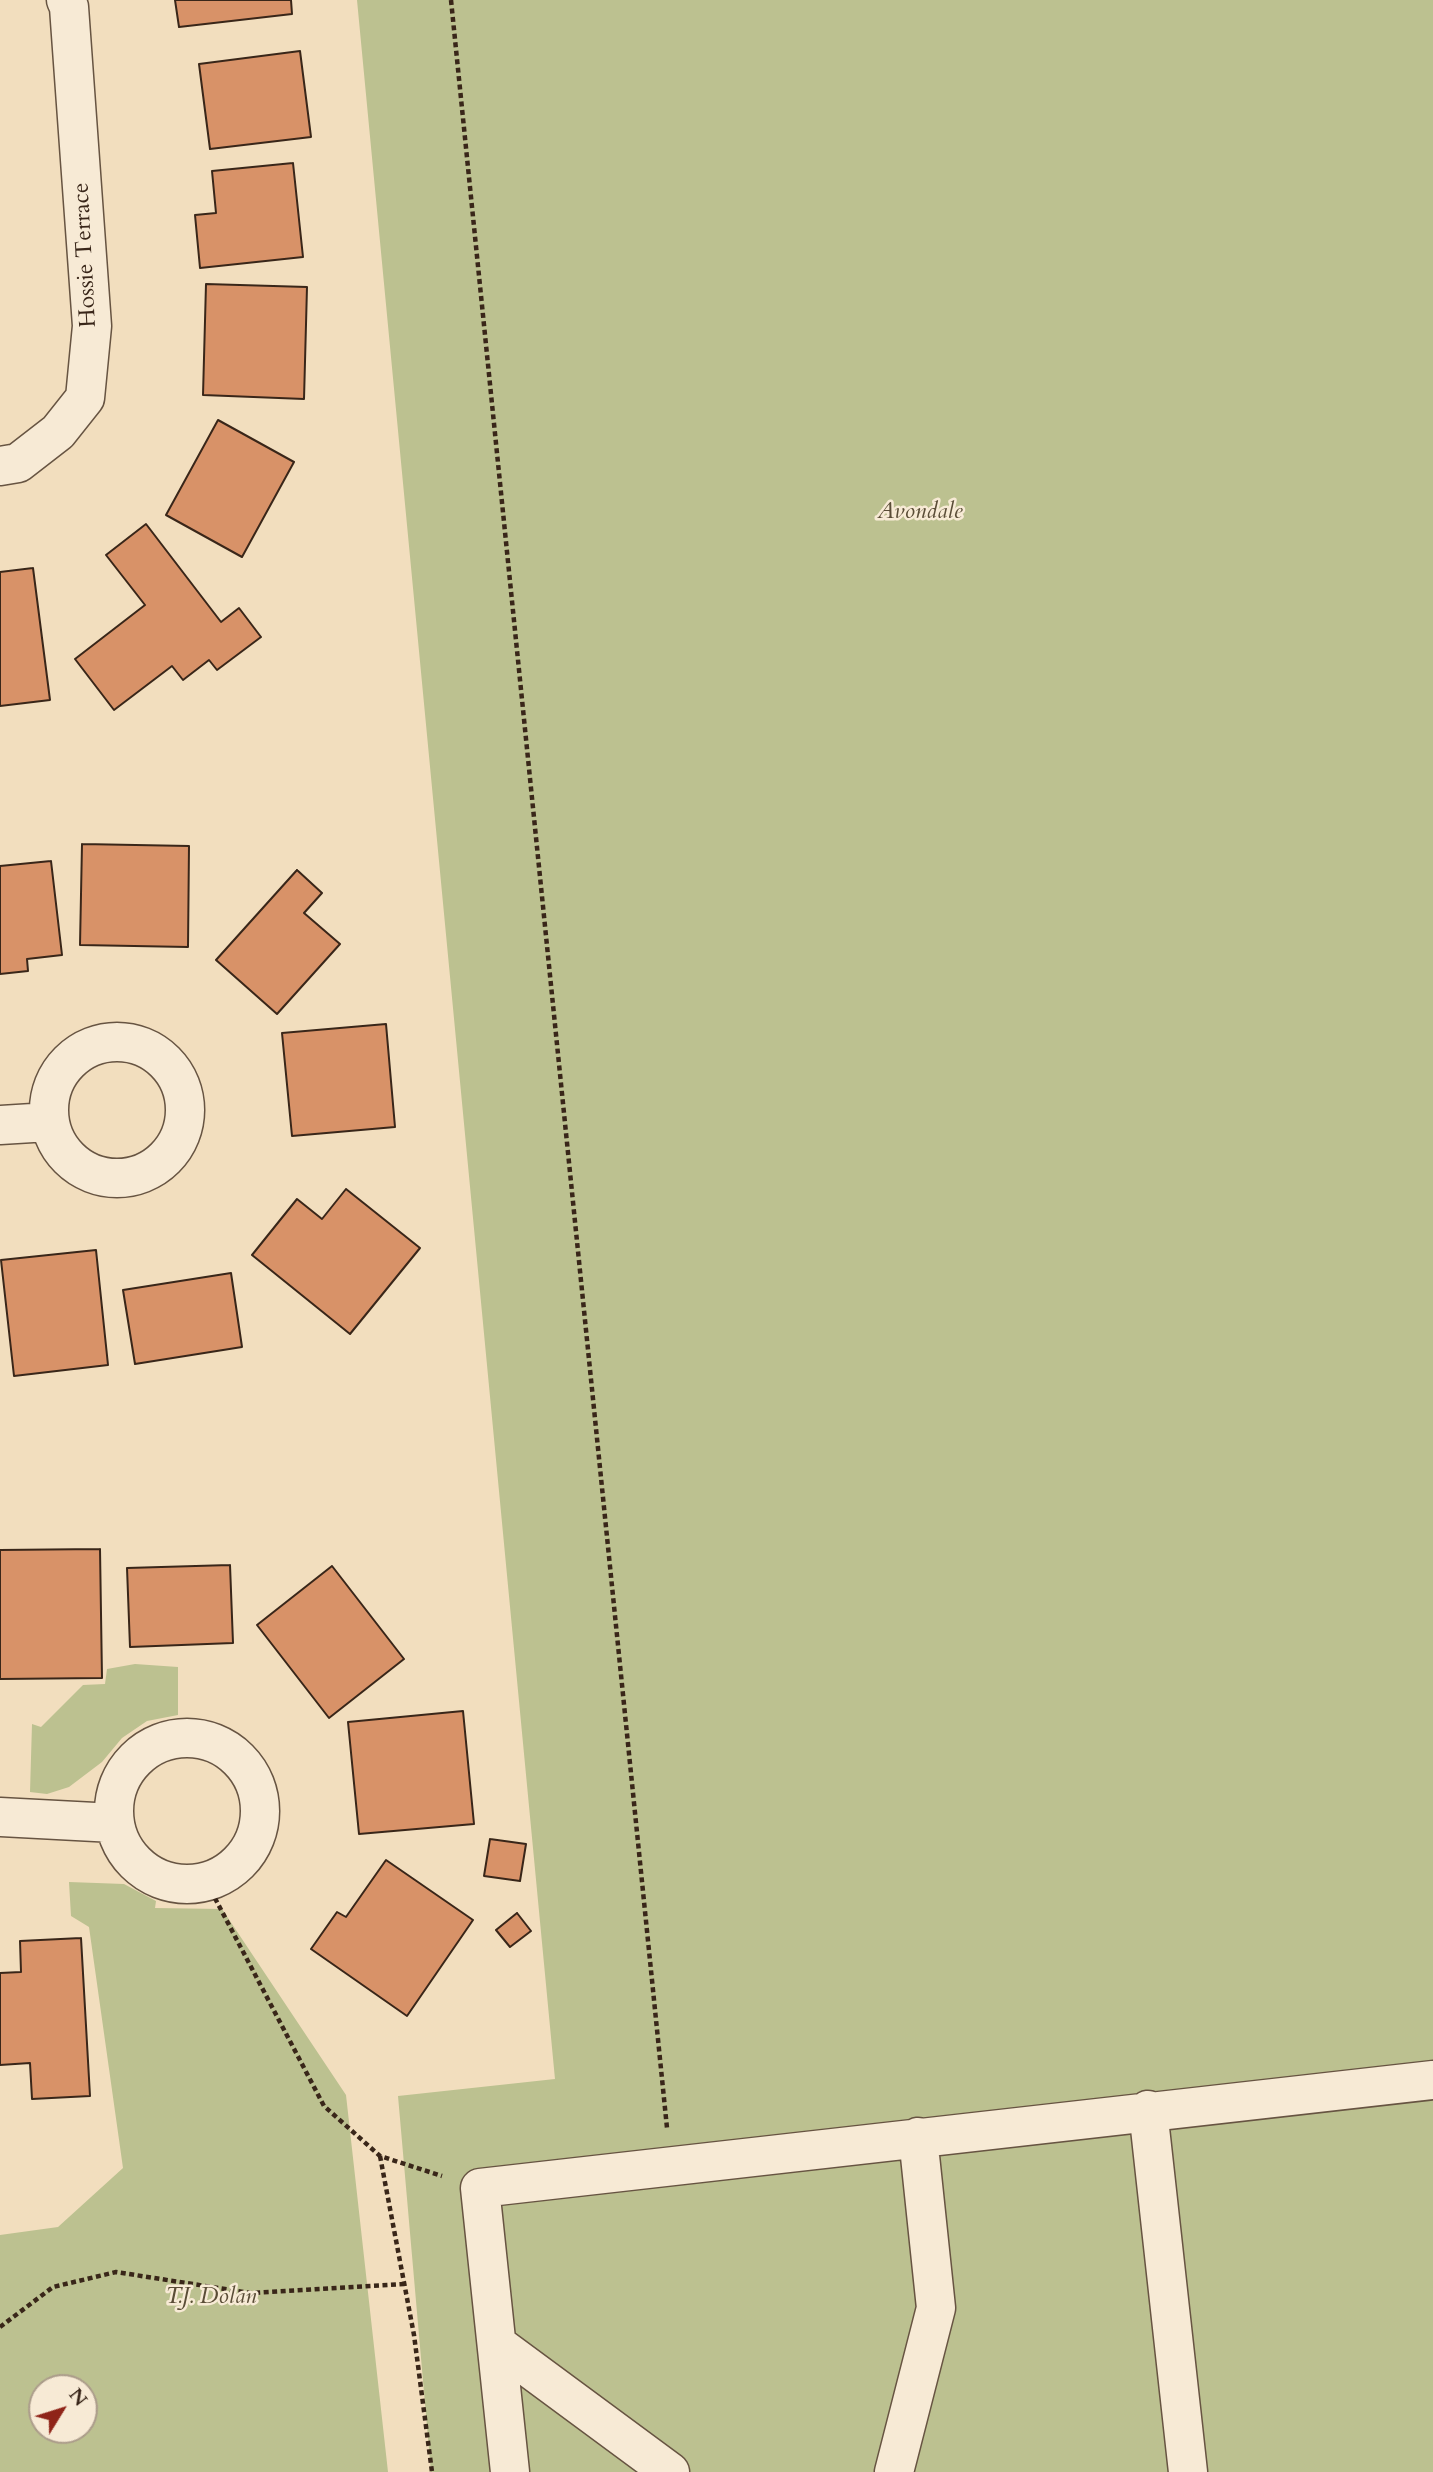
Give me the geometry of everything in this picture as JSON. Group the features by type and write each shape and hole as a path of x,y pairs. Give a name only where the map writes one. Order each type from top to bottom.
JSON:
{"street":[{"name":"Hossie Terrace","path":"0,466 18,463 58,432 85,398 92,326 69,7 66,0"},
{"path":"0,1125 49,1122"},
{"path":"179,1737 202,1738 226,1747 244,1763 256,1782 261,1804 260,1826 254,1844 243,1860 227,1874 207,1882 183,1885 159,1879 137,1866 122,1846 114,1823 114,1799 122,1776 136,1757 156,1744 179,1737"},
{"path":"0,1818 114,1823"},
{"path":"510,2472 480,2188 1148,2110 1433,2080"},
{"path":"1148,2110 1188,2472"},
{"path":"894,2472 936,2308 918,2137"},
{"path":"498,2344 670,2472"}],"path":[{"path":"451,0 671,2167"},
{"path":"207,1882 324,2106 380,2155 480,2188"},
{"path":"380,2155 404,2284 432,2472"},
{"path":"0,2327 53,2287 116,2272 250,2293 404,2284"}],"green space":[{"name":"Avondale","path":"357,0 1433,0 1433,2472 431,2472 398,2096 555,2079"},
{"path":"135,1664 178,1667 178,1715 147,1721 122,1738 102,1762 69,1787 47,1794 30,1792 32,1724 41,1727 83,1685 105,1684 107,1669"},
{"name":"T.J. Dolan","path":"69,1882 124,1884 156,1901 155,1908 222,1909 346,2095 388,2472 0,2472 0,2235 58,2227 123,2168 89,1927 71,1916"}],"building":[{"path":"175,0 291,0 292,14 179,27"},
{"path":"300,51 311,137 210,149 199,64"},
{"path":"293,163 303,257 200,268 195,215 216,213 212,171"},
{"path":"206,284 307,287 304,399 203,395"},
{"path":"218,420 294,462 242,557 166,515"},
{"path":"146,524 221,622 239,608 261,637 217,670 209,660 183,680 172,666 114,710 75,659 145,605 106,555"},
{"path":"33,568 50,700 0,706 0,572"},
{"path":"82,844 189,846 188,947 80,945"},
{"path":"51,861 62,955 27,959 28,971 0,974 0,866"},
{"path":"297,870 322,893 304,913 340,944 277,1014 216,960"},
{"path":"386,1024 395,1127 292,1136 282,1033"},
{"path":"346,1189 420,1248 350,1334 252,1255 297,1199 322,1219"},
{"path":"96,1250 108,1365 14,1376 1,1260"},
{"path":"231,1273 242,1347 135,1364 123,1290"},
{"path":"100,1549 102,1678 0,1679 0,1550"},
{"path":"230,1565 233,1643 130,1647 127,1568"},
{"path":"332,1566 404,1659 329,1718 257,1625"},
{"path":"463,1711 474,1824 359,1834 348,1722"},
{"path":"490,1839 526,1844 520,1881 484,1876"},
{"path":"386,1860 473,1920 407,2016 311,1949 337,1912 346,1917"},
{"path":"517,1913 531,1931 510,1947 496,1930"},
{"path":"81,1938 90,2096 32,2099 30,2063 0,2065 0,1973 21,1972 20,1941"}]}
